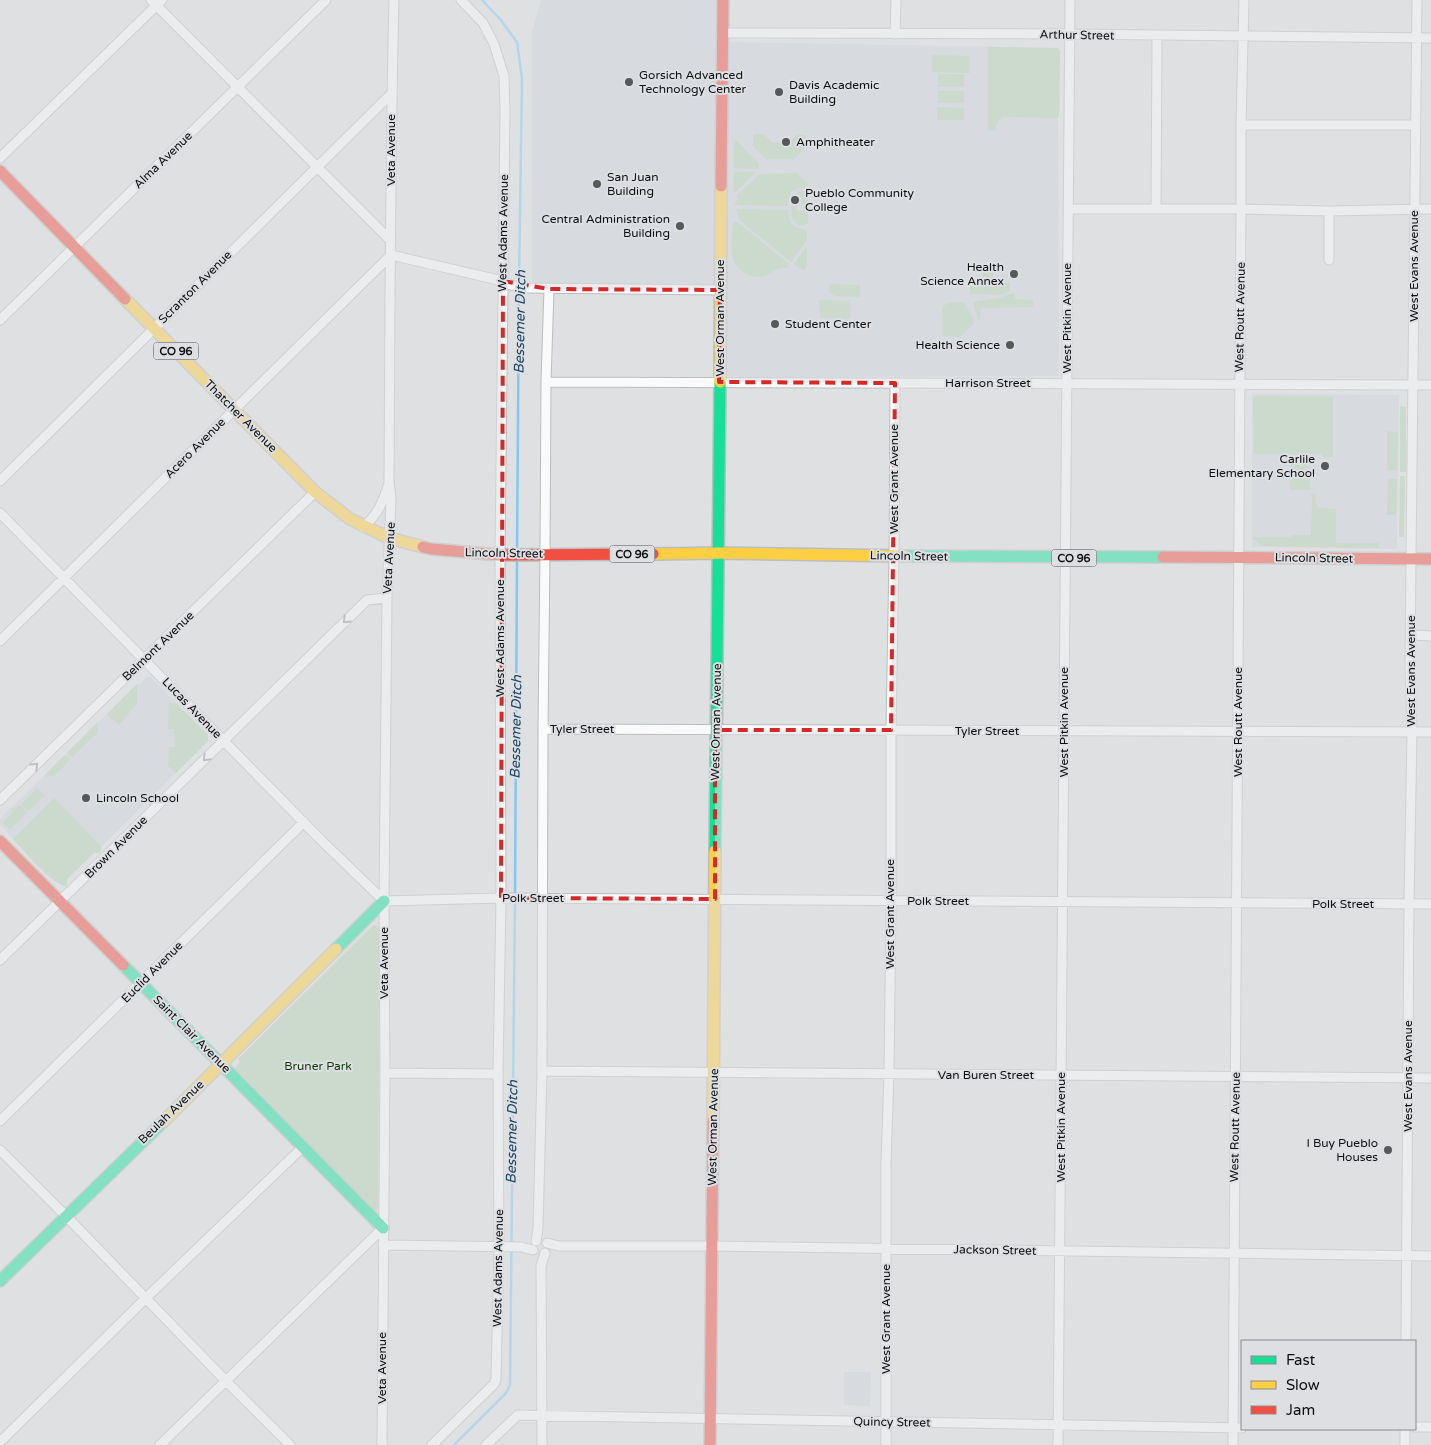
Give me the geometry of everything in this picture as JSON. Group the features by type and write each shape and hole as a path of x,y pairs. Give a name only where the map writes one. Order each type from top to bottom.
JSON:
{"street":[{"name":"Alma Avenue","path":"0,320 326,0"},
{"name":"Veta Avenue","path":"382,1445 384,901 387,598 391,509 389,481 390,256 394,0"},
{"name":"West Adams Avenue","path":"432,1445 494,1384 496,1379 502,1247 498,1074 507,283 504,76 494,44 483,23 461,0"},
{"name":"West Orman Avenue","path":"710,1445 723,0"},
{"path":"895,34 896,0"},
{"name":"West Pitkin Avenue","path":"1058,1445 1070,0"},
{"name":"West Routt Avenue","path":"1233,1445 1238,1428 1234,1254 1239,384 1242,209 1241,125 1244,0"},
{"name":"West Evans Avenue","path":"1406,1340 1417,0"},
{"path":"0,158 157,2 238,87 391,241"},
{"name":"Arthur Street","path":"722,33 1431,38"},
{"path":"1156,209 1158,36"},
{"name":"Scranton Avenue","path":"0,481 392,93"},
{"path":"1241,125 1416,125"},
{"name":"Thatcher Avenue","path":"0,171 316,492 350,519 389,538"},
{"path":"1068,209 1329,211 1431,209"},
{"path":"1329,211 1329,260"},
{"path":"390,256 527,288 720,290"},
{"name":"Acero Avenue","path":"0,641 390,256"},
{"path":"542,1445 541,1266 537,1247 542,1071 543,898 540,554 549,289"},
{"name":"Harrison Street","path":"546,382 1431,385"},
{"name":"West Grant Avenue","path":"886,1445 886,1163 889,1074 895,383"},
{"name":"Veta Avenue","path":"364,527 378,513 389,481"},
{"name":"Belmont Avenue","path":"0,800 316,492"},
{"name":"Lucas Avenue","path":"0,513 326,846 384,901"},
{"name":"Lincoln Street","path":"389,538 431,549 505,555 718,553 1066,558 1431,559"},
{"name":"Brown Avenue","path":"0,960 367,600 387,598"},
{"path":"1411,635 1431,636"},
{"name":"Tyler Street","path":"543,729 1431,732"},
{"name":"Euclid Avenue","path":"0,1121 304,822"},
{"name":"Saint Clair Avenue","path":"0,841 383,1228"},
{"name":"Polk Street","path":"384,901 543,898 1431,904"},
{"name":"Beulah Avenue","path":"0,1281 222,1064 384,901"},
{"name":"Van Buren Street","path":"542,1071 1431,1078"},
{"path":"384,1073 498,1074"},
{"path":"0,1442 303,1147"},
{"path":"0,1150 290,1445"},
{"path":"160,1445 383,1228"},
{"name":"Jackson Street","path":"383,1245 502,1247 712,1246 1431,1256"},
{"name":"Quincy Street","path":"486,1445 518,1415 1238,1428"},
{"path":"1416,1427 1431,1427"},
{"path":"1405,1430 1405,1445"}],"highlighted area":[{"path":"503,281 549,289 720,290 719,382 895,383 891,730 715,730 715,899 501,898"}],"shaded area":[{"name":"Pueblo Community College","path":"541,0 717,0 720,42 1058,48 1060,51 1058,118 1059,376 730,377 725,374 725,286 532,283 532,32"},
{"name":"Carlile Elementary School","path":"1252,394 1399,395 1397,549 1252,547"},
{"name":"Lincoln School","path":"147,677 151,677 208,735 208,741 102,846 99,853 94,853 67,879 67,885 63,886 49,876 9,835 0,823 0,819 137,684 140,684"},
{"path":"844,1372 871,1372 870,1406 844,1405"}],"green space":[{"path":"988,47 1058,48 1060,51 1058,118 1004,117 997,122 995,131 988,131"},
{"path":"932,55 970,56 970,73 932,72"},
{"path":"938,74 964,74 964,87 938,87"},
{"path":"938,91 964,91 964,103 938,103"},
{"path":"937,107 964,108 964,120 937,120"},
{"path":"753,134 764,134 772,143 788,143 796,135 806,135 806,147 794,159 766,159 753,146"},
{"path":"734,139 759,164 759,169 734,168"},
{"path":"734,172 756,172 735,193 733,192"},
{"path":"797,173 808,186 791,192 788,206 735,205 738,200 737,195 760,174"},
{"path":"806,191 808,194 807,207 799,204 796,208 799,212 804,209 808,210 808,223 804,225 798,225 792,219 793,199 796,193"},
{"path":"736,209 788,210 791,223 798,228 807,230 807,240 791,262 738,219"},
{"path":"736,221 788,263 787,268 779,269 761,277 748,275 740,270 733,259 732,251 733,223"},
{"path":"807,246 807,265 803,270 794,264"},
{"path":"989,266 993,267 993,283 1010,283 1010,291 999,295 970,294 970,278 982,278 983,272 988,272"},
{"path":"829,284 860,285 860,297 835,296 829,292"},
{"path":"1015,294 1015,299 1033,300 1033,307 981,308 979,322 973,302 999,298"},
{"path":"819,300 849,301 851,319 820,318"},
{"path":"964,302 975,322 960,337 943,336 942,308 947,303"},
{"path":"1256,396 1333,397 1333,457 1322,457 1322,454 1308,454 1308,476 1291,477 1291,454 1254,454 1253,399"},
{"path":"1400,406 1406,407 1406,472 1400,472"},
{"path":"1387,431 1398,432 1397,470 1387,470"},
{"path":"1400,476 1405,476 1404,537 1399,537"},
{"path":"1310,478 1311,490 1290,490 1290,479"},
{"path":"1388,479 1397,479 1396,515 1387,515"},
{"path":"1315,493 1316,504 1319,508 1336,509 1336,543 1379,543 1379,548 1262,546 1252,537 1311,535 1312,494"},
{"path":"137,684 137,703 119,725 108,713"},
{"path":"169,703 177,704 208,735 208,741 176,773 168,766 169,747 175,747 174,729 168,729"},
{"path":"97,723 97,733 72,757 67,753"},
{"path":"65,755 70,759 58,772 52,776 44,776"},
{"path":"37,788 45,795 28,812 21,804"},
{"path":"54,798 101,846 99,853 94,853 67,879 66,886 60,884 46,873 13,839"},
{"path":"20,805 27,813 10,829 3,822"},
{"name":"Bruner Park","path":"375,925 380,929 378,1207 374,1211 234,1069 240,1062 238,1059"}],"waterway":[{"name":"Bessemer Ditch","path":"482,0 500,19 517,42 522,79 519,283"},
{"name":"Bessemer Ditch","path":"517,551 519,289"},
{"name":"Bessemer Ditch","path":"515,896 517,559"},
{"name":"Bessemer Ditch","path":"454,1445 506,1393 510,1385 515,901"}],"traffic: fast":[{"path":"715,851 720,382"},
{"path":"905,556 1163,557"},
{"path":"336,949 384,901"},
{"path":"123,965 383,1228"},
{"path":"0,1281 163,1122"}],"traffic: slow":[{"path":"720,382 721,186"},
{"path":"125,299 315,492 350,519 389,538 423,547"},
{"path":"653,554 718,553 905,556"},
{"path":"713,1121 715,851"},
{"path":"163,1122 336,949"}],"traffic: jam":[{"path":"721,186 723,0"},
{"path":"0,171 125,299"},
{"path":"423,547 500,555 653,554"},
{"path":"1163,557 1431,559"},
{"path":"0,841 123,965"},
{"path":"710,1445 713,1121"}],"place":[{"name":"Gorsich Advanced Technology Center","path":"629,82"},
{"name":"Davis Academic Building","path":"779,92"},
{"name":"Amphitheater","path":"786,142"},
{"name":"San Juan Building","path":"597,184"},
{"name":"Pueblo Community College","path":"795,200"},
{"name":"Central Administration Building","path":"680,226"},
{"name":"Health Science Annex","path":"1014,274"},
{"name":"Student Center","path":"775,324"},
{"name":"Health Science","path":"1010,345"},
{"name":"Carlile Elementary School","path":"1325,466"},
{"name":"Lincoln School","path":"86,798"},
{"name":"I Buy Pueblo Houses","path":"1388,1150"}]}
